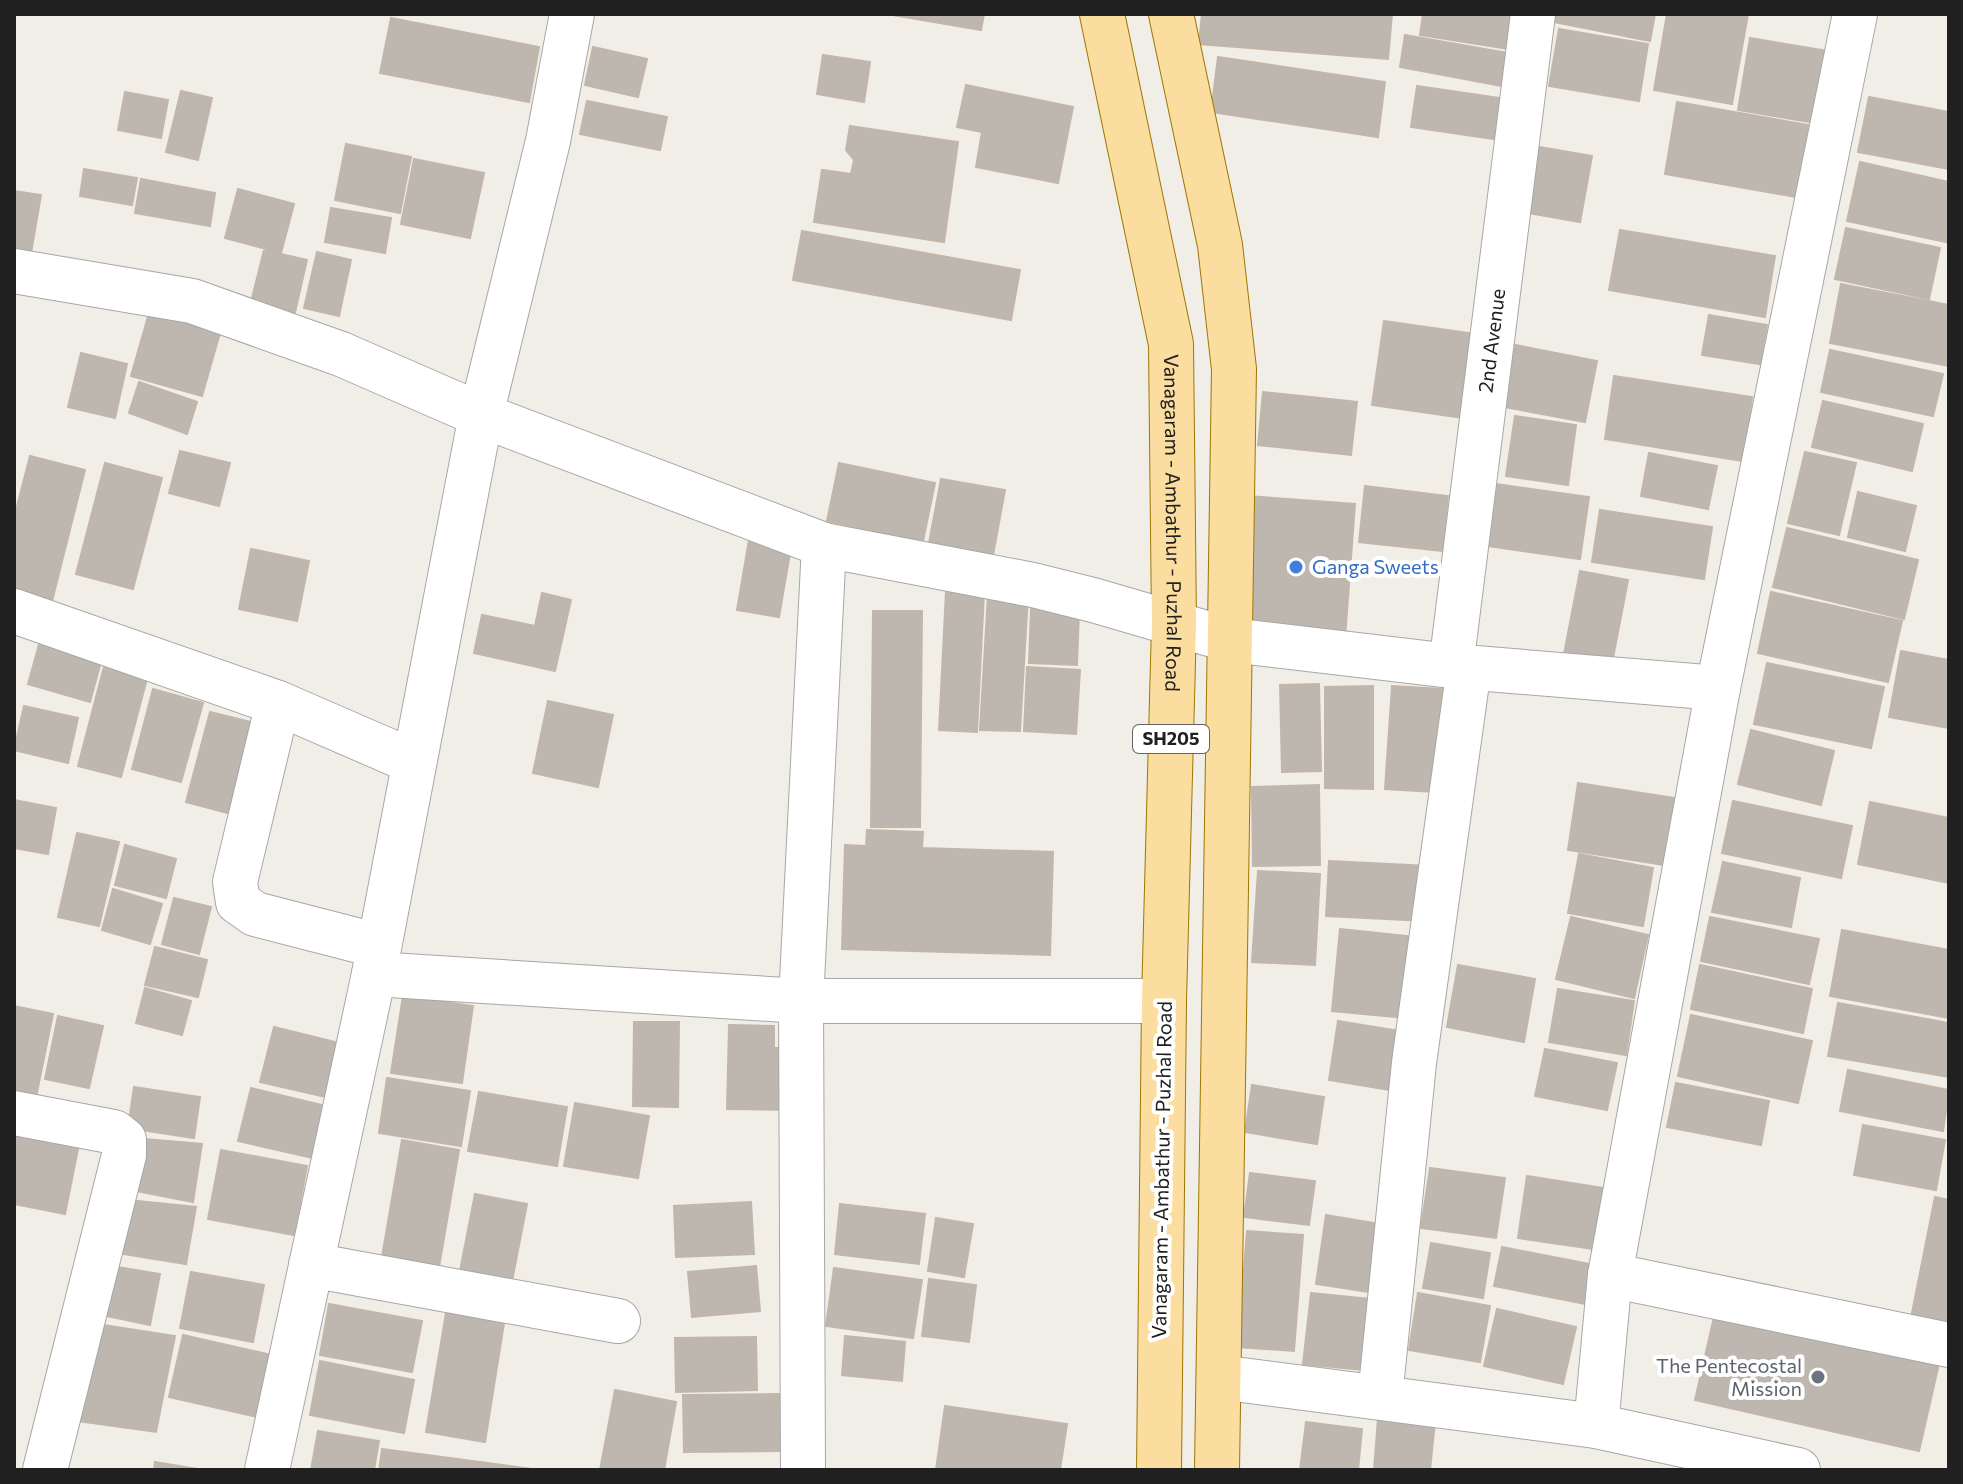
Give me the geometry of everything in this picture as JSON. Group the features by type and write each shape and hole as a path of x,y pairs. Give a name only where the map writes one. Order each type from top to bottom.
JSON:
{"main road":[{"name":"Vanagaram - Ambathur - Puzhal Road","path":"1102,14 1171,344 1174,624 1164,1001 1159,1470"},
{"path":"1171,14 1220,245 1234,369 1217,1470"}],"street":[{"path":"267,1470 377,960 481,415 548,141 572,14"},
{"name":"2nd Avenue","path":"1380,1397 1414,1063 1533,14"},
{"path":"1596,1426 1610,1275 1718,688 1855,14"},
{"path":"14,271 192,301 341,354 481,415 824,545 1033,585 1230,640 1460,667 1718,688"},
{"path":"803,1470 801,1001 824,545"},
{"path":"14,611 278,703 414,762"},
{"path":"278,703 235,882 238,902 255,914 377,960 801,1001 1164,1001"},
{"path":"14,1113 114,1132 124,1140 124,1155 45,1470"},
{"path":"311,1265 618,1321"},
{"path":"1610,1275 1949,1345"},
{"path":"1219,1377 1596,1426 1798,1470"}],"building":[{"path":"887,14 984,14 981,30"},
{"path":"1202,14 1392,14 1388,59 1199,44"},
{"path":"1423,14 1511,14 1509,49 1420,35"},
{"path":"1550,14 1655,14 1650,41 1549,21"},
{"path":"1667,14 1748,14 1732,104 1654,90"},
{"path":"391,18 539,47 529,102 380,73"},
{"path":"1559,29 1648,44 1639,101 1549,86"},
{"path":"1405,35 1508,53 1502,86 1400,67"},
{"path":"1750,38 1828,51 1816,123 1738,110"},
{"path":"593,47 647,59 638,97 585,85"},
{"path":"823,55 870,62 864,102 817,94"},
{"path":"1218,57 1385,82 1378,137 1211,112"},
{"path":"966,85 1073,107 1058,183 976,167 982,132 957,127"},
{"path":"1417,86 1500,98 1494,139 1411,127"},
{"path":"181,91 212,98 198,160 166,152"},
{"path":"125,92 168,100 161,138 118,130"},
{"path":"1869,97 1949,112 1949,169 1858,152"},
{"path":"587,101 667,117 660,150 580,134"},
{"path":"1677,102 1808,125 1796,197 1665,174"},
{"path":"850,126 958,142 944,242 814,222 822,170 851,174 854,160 846,150"},
{"path":"346,144 411,157 400,213 335,200"},
{"path":"1534,146 1592,156 1580,222 1523,212"},
{"path":"414,159 484,173 470,238 401,224"},
{"path":"1860,162 1949,182 1946,242 1847,221"},
{"path":"84,169 137,178 132,205 80,196"},
{"path":"141,179 215,193 210,226 135,213"},
{"path":"238,189 294,204 281,253 225,238"},
{"path":"14,191 41,195 31,253 14,250"},
{"path":"331,208 391,218 385,253 325,242"},
{"path":"1846,228 1940,248 1929,299 1835,279"},
{"path":"1620,230 1775,256 1765,317 1609,290"},
{"path":"802,231 1020,270 1011,320 793,280"},
{"path":"264,250 307,260 293,321 249,310"},
{"path":"317,252 351,260 339,316 304,308"},
{"path":"1841,284 1949,305 1949,366 1830,343"},
{"path":"151,306 222,326 202,396 131,376"},
{"path":"1709,315 1767,325 1760,364 1702,355"},
{"path":"1384,321 1483,335 1471,419 1372,405"},
{"path":"1510,344 1597,361 1585,422 1499,406"},
{"path":"1830,350 1943,374 1933,416 1821,392"},
{"path":"81,353 127,364 115,418 68,407"},
{"path":"1614,376 1752,397 1743,461 1605,439"},
{"path":"139,382 197,402 187,434 129,413"},
{"path":"1263,392 1357,402 1351,455 1258,445"},
{"path":"1823,401 1923,424 1912,471 1812,447"},
{"path":"1515,416 1576,425 1568,485 1506,476"},
{"path":"180,451 230,463 219,506 169,493"},
{"path":"1805,452 1856,463 1839,535 1788,523"},
{"path":"1649,453 1717,466 1708,509 1641,496"},
{"path":"30,456 85,470 51,605 14,596 14,518"},
{"path":"105,463 162,478 133,589 76,574"},
{"path":"839,463 935,483 923,541 827,521"},
{"path":"941,479 1005,490 993,555 929,543"},
{"path":"1496,484 1589,497 1580,559 1487,546"},
{"path":"1365,486 1448,496 1442,551 1359,542"},
{"path":"1858,492 1916,506 1905,551 1848,537"},
{"name":"Ganga Sweets","path":"1247,496 1355,504 1345,638 1237,629"},
{"path":"1600,510 1712,527 1704,579 1592,562"},
{"path":"1787,528 1918,560 1904,619 1773,587"},
{"path":"749,540 791,547 779,617 737,610"},
{"path":"251,549 309,561 297,621 239,609"},
{"path":"1580,571 1628,580 1612,663 1564,654"},
{"path":"946,591 984,593 977,732 939,730"},
{"path":"1771,592 1902,621 1888,682 1758,653"},
{"path":"542,593 571,600 555,671 474,653 482,615 535,626"},
{"path":"988,594 1028,596 1020,731 980,730"},
{"path":"1031,609 1079,611 1077,665 1029,663"},
{"path":"873,611 922,611 920,827 871,827"},
{"path":"40,641 102,658 90,702 28,684"},
{"path":"1901,651 1949,660 1949,728 1889,717"},
{"path":"106,659 149,671 121,777 78,766"},
{"path":"1767,663 1884,687 1871,748 1754,724"},
{"path":"1027,667 1080,670 1076,734 1024,731"},
{"path":"1319,684 1321,771 1282,772 1280,685"},
{"path":"1373,686 1373,789 1325,788 1325,687"},
{"path":"1392,686 1442,689 1435,792 1385,789"},
{"path":"153,689 203,703 181,782 132,769"},
{"path":"548,701 613,715 598,787 533,773"},
{"path":"24,706 78,718 68,763 14,750"},
{"path":"210,712 259,724 235,815 186,802"},
{"path":"1751,730 1834,751 1821,805 1738,784"},
{"path":"1578,783 1681,799 1671,866 1568,850"},
{"path":"1319,785 1320,865 1253,866 1252,787"},
{"path":"14,800 56,808 48,854 14,848"},
{"path":"1733,801 1852,826 1841,878 1722,853"},
{"path":"1870,802 1949,818 1949,883 1858,864"},
{"path":"867,830 923,832 922,848 1053,852 1050,955 842,949 845,845 866,846"},
{"path":"77,833 119,842 99,926 58,917"},
{"path":"125,845 176,859 166,898 115,885"},
{"path":"1579,854 1653,868 1643,926 1568,913"},
{"path":"1329,861 1429,866 1426,921 1326,916"},
{"path":"1723,862 1800,878 1791,927 1712,912"},
{"path":"1258,871 1320,874 1315,965 1252,962"},
{"path":"113,889 162,904 150,944 102,930"},
{"path":"174,898 211,907 199,954 162,944"},
{"path":"1571,917 1648,935 1634,998 1556,979"},
{"path":"1710,917 1819,939 1809,984 1701,961"},
{"path":"1340,929 1415,937 1406,1018 1332,1011"},
{"path":"1842,930 1949,950 1949,1018 1830,996"},
{"path":"155,947 207,960 198,997 145,985"},
{"path":"1458,965 1535,979 1524,1042 1447,1027"},
{"path":"1700,965 1812,989 1803,1033 1691,1009"},
{"path":"145,988 191,1001 182,1035 136,1023"},
{"path":"1558,989 1634,1001 1626,1055 1549,1042"},
{"path":"403,996 473,1006 462,1083 391,1073"},
{"path":"1838,1003 1949,1023 1949,1077 1828,1056"},
{"path":"14,1006 53,1014 36,1097 14,1093"},
{"path":"1691,1015 1812,1041 1798,1103 1678,1076"},
{"path":"58,1016 103,1026 89,1088 45,1079"},
{"path":"1338,1021 1406,1032 1396,1091 1329,1080"},
{"path":"634,1022 679,1022 678,1107 633,1106"},
{"path":"729,1025 774,1026 774,1048 788,1048 787,1110 727,1109"},
{"path":"274,1027 339,1043 326,1097 260,1082"},
{"path":"1545,1049 1617,1063 1607,1110 1535,1096"},
{"path":"1848,1070 1949,1090 1943,1131 1840,1111"},
{"path":"387,1078 470,1091 461,1146 379,1133"},
{"path":"1676,1083 1769,1101 1761,1145 1667,1127"},
{"path":"1252,1085 1324,1097 1317,1144 1245,1132"},
{"path":"134,1087 200,1097 194,1138 128,1128"},
{"path":"251,1088 326,1106 313,1158 238,1141"},
{"path":"479,1092 567,1107 557,1166 468,1151"},
{"path":"575,1103 649,1116 638,1178 564,1166"},
{"path":"1863,1125 1945,1140 1936,1190 1854,1175"},
{"path":"14,1136 78,1149 65,1214 14,1204"},
{"path":"144,1139 202,1144 193,1202 131,1190"},
{"path":"402,1140 459,1150 439,1267 382,1257"},
{"path":"221,1150 307,1166 294,1235 208,1219"},
{"path":"1430,1168 1505,1178 1496,1238 1421,1228"},
{"path":"1250,1173 1315,1181 1309,1225 1244,1217"},
{"path":"1527,1176 1610,1189 1601,1250 1518,1238"},
{"path":"475,1194 527,1204 512,1281 460,1271"},
{"path":"1935,1197 1949,1200 1949,1325 1911,1318"},
{"path":"128,1200 196,1207 186,1264 111,1252"},
{"path":"751,1202 754,1254 676,1257 674,1206"},
{"path":"840,1204 925,1214 919,1264 835,1254"},
{"path":"1326,1215 1386,1225 1376,1293 1316,1284"},
{"path":"936,1218 973,1224 964,1277 928,1271"},
{"path":"1247,1231 1303,1235 1294,1351 1238,1347"},
{"path":"1431,1243 1490,1253 1483,1298 1423,1288"},
{"path":"1502,1247 1595,1265 1586,1304 1494,1286"},
{"path":"111,1266 160,1274 150,1325 102,1315"},
{"path":"756,1266 760,1311 692,1317 688,1272"},
{"path":"834,1268 922,1280 913,1338 826,1326"},
{"path":"191,1272 264,1285 253,1342 180,1328"},
{"path":"929,1279 976,1285 969,1342 922,1336"},
{"path":"1311,1293 1380,1300 1373,1371 1303,1364"},
{"path":"1418,1293 1490,1306 1480,1362 1409,1350"},
{"path":"329,1304 422,1321 412,1372 320,1355"},
{"name":"The Pentecostal Mission","path":"1717,1304 1941,1355 1919,1451 1695,1400"},
{"path":"1497,1309 1576,1327 1563,1384 1484,1366"},
{"path":"446,1313 504,1323 485,1442 426,1432"},
{"path":"97,1324 175,1336 156,1432 77,1421"},
{"path":"183,1335 276,1356 262,1418 169,1397"},
{"path":"845,1336 905,1342 902,1381 842,1375"},
{"path":"756,1337 757,1390 676,1392 675,1338"},
{"path":"320,1361 414,1380 404,1433 310,1415"},
{"path":"615,1390 676,1402 664,1470 600,1470"},
{"path":"779,1394 779,1451 684,1452 683,1395"},
{"path":"945,1406 1067,1424 1060,1470 936,1470"},
{"path":"1378,1418 1435,1422 1430,1470 1374,1470"},
{"path":"1306,1422 1362,1429 1358,1470 1300,1470"},
{"path":"318,1431 379,1441 374,1470 311,1470"},
{"path":"382,1449 539,1470 379,1470"},
{"path":"155,1462 203,1470 154,1470"}],"place":[{"name":"Ganga Sweets","path":"1296,567"},
{"name":"The Pentecostal Mission","path":"1818,1377"}]}
